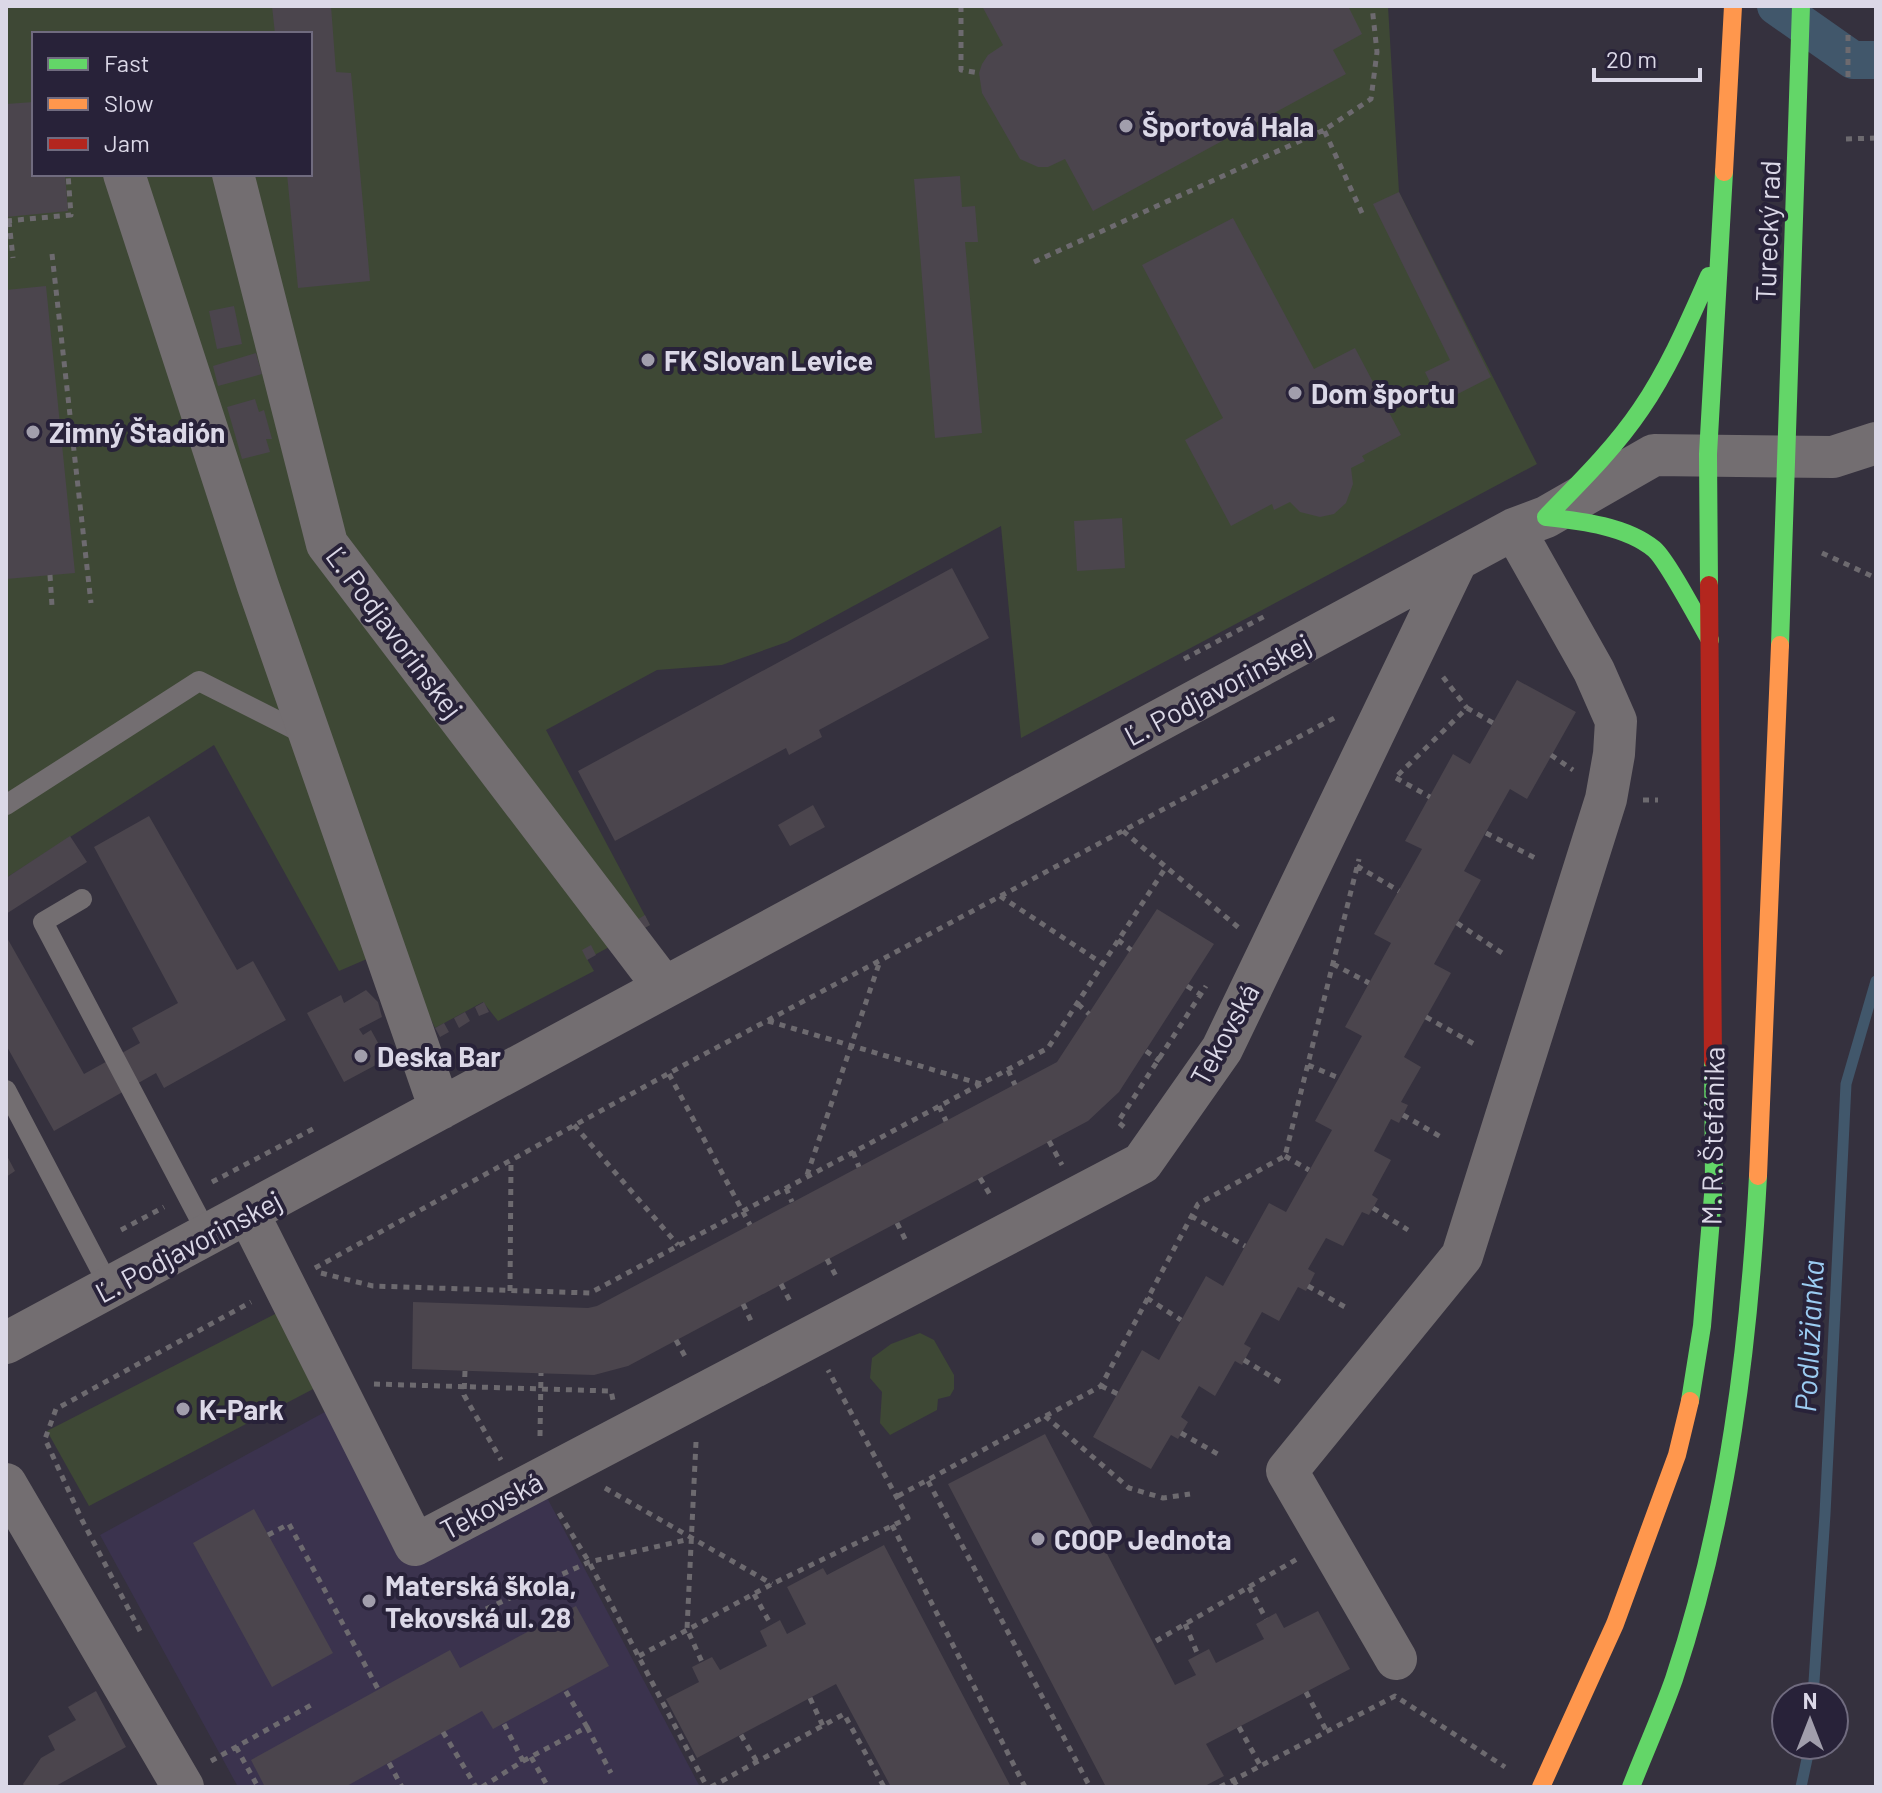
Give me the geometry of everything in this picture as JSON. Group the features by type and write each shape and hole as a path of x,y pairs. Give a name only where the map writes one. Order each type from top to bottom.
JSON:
{"main road":[{"name":"Turecký rad","path":"1708,454 1733,6"},
{"name":"Turecký rad","path":"1786,457 1801,6"},
{"path":"1530,523 1611,449 1633,422 1662,375 1719,252"},
{"name":"M. R. Štefánika","path":"1541,1787 1615,1624 1642,1555 1677,1455 1698,1355 1714,1183 1708,454"},
{"name":"M. R. Štefánika","path":"1631,1787 1652,1768 1710,1550 1738,1391 1748,1311 1765,1044 1786,457"},
{"path":"1530,523 1611,528 1643,541 1656,550 1711,641"}],"street":[{"path":"125,176 309,737 440,1109"},
{"name":"Ľ. Podjavorinskej","path":"234,176 327,544 664,987"},
{"name":"Ľ. Podjavorinskej","path":"6,1343 1654,455 1833,457 1876,443"},
{"path":"1387,1644 1287,1471 1462,1256 1606,799 1616,721 1530,523"},
{"name":"Tekovská","path":"248,1213 415,1545 1142,1163 1222,1049 1457,560"},
{"path":"6,1484 200,1781"}],"lane":[{"path":"6,805 199,681 309,737"},
{"path":"82,899 43,922 208,1235"},
{"path":"6,1090 110,1288"}],"path":[{"path":"961,6 961,70 979,73"},
{"path":"1034,262 1324,130 1371,99 1377,52 1372,6"},
{"path":"1848,35 1848,79"},
{"path":"1324,130 1362,213"},
{"path":"1846,139 1876,138"},
{"path":"13,258 8,221 71,215 68,176"},
{"path":"52,254 91,603"},
{"path":"1822,553 1876,578"},
{"path":"50,575 52,606"},
{"path":"1388,786 1467,708 1493,723"},
{"path":"1166,867 1048,1048 590,1293 373,1286 309,1271 767,1020 1341,715"},
{"path":"1551,755 1574,771"},
{"path":"1395,777 1430,797"},
{"path":"1123,831 1242,930"},
{"path":"1486,833 1539,860"},
{"path":"898,1496 1101,1386 1198,1204 1285,1156 1361,853"},
{"path":"1357,866 1399,891"},
{"path":"1000,896 1103,964"},
{"path":"1457,923 1505,955"},
{"path":"1118,940 1131,950"},
{"path":"807,1177 881,960"},
{"path":"1333,964 1369,983"},
{"path":"1149,1153 1118,1122 1208,983"},
{"path":"1077,1004 1089,1014"},
{"path":"1426,1017 1474,1044"},
{"path":"767,1020 982,1084"},
{"path":"1308,1065 1339,1078"},
{"path":"1008,1070 1015,1085"},
{"path":"669,1074 750,1225"},
{"path":"939,1106 946,1121"},
{"path":"1403,1115 1441,1137"},
{"path":"574,1125 678,1245"},
{"path":"853,1152 859,1167"},
{"path":"1285,1156 1309,1170"},
{"path":"510,1291 511,1160"},
{"path":"786,1188 792,1202"},
{"path":"1373,1208 1408,1230"},
{"path":"1191,1216 1245,1246"},
{"path":"147,1643 82,1520 45,1439 56,1409 284,1284"},
{"path":"1308,1286 1345,1307"},
{"path":"1147,1298 1181,1320"},
{"path":"639,1656 772,1584 908,1518 810,1338"},
{"path":"1244,1360 1282,1383"},
{"path":"465,1371 464,1395 541,1479 709,1787 844,1714 884,1787"},
{"path":"541,1373 541,1479"},
{"path":"333,1383 611,1391 620,1437"},
{"path":"1101,1386 1118,1394"},
{"path":"698,1397 687,1629 702,1662"},
{"path":"1045,1416 1129,1488 1163,1498 1190,1494"},
{"path":"1181,1433 1221,1456"},
{"path":"541,1479 691,1538 772,1584"},
{"path":"928,1481 1090,1787"},
{"path":"268,1535 289,1524 378,1689"},
{"path":"892,1525 1025,1787"},
{"path":"486,1609 589,1562 691,1538"},
{"path":"1156,1641 1328,1541"},
{"path":"1249,1587 1266,1619"},
{"path":"754,1594 771,1625"},
{"path":"1185,1624 1198,1655"},
{"path":"565,1690 611,1773"},
{"path":"1306,1692 1327,1732"},
{"path":"1220,1787 1395,1696 1505,1767"},
{"path":"810,1698 823,1726"},
{"path":"220,1755 313,1704"},
{"path":"504,1724 523,1761"},
{"path":"443,1732 479,1787 587,1727"},
{"path":"1239,1727 1260,1765"},
{"path":"741,1735 757,1762"},
{"path":"236,1747 258,1787"},
{"path":"200,1781 203,1748"},
{"path":"531,1757 548,1787"},
{"path":"389,1763 402,1787"},
{"path":"1233,1780 1238,1787"}],"shaded area":[{"name":"Materská škola, Tekovská ul. 28","path":"332,1408 413,1562 544,1492 700,1787 238,1787 100,1535"}],"green space":[{"path":"6,6 1388,6 1399,192 1537,464 1021,738 1001,526 787,642 722,665 657,670 546,730 650,925 587,959 594,971 498,1021 483,1002 435,1028 397,946 339,971 214,745 6,878"},
{"name":"K-Park","path":"279,1312 317,1387 89,1506 47,1431"},
{"path":"920,1333 934,1340 954,1375 954,1389 950,1396 938,1399 937,1410 890,1435 880,1423 882,1392 870,1378 872,1358 891,1344"}],"building":[{"path":"272,6 331,6 336,72 351,73 370,281 298,288 287,176 312,176 312,32 275,32"},
{"name":"Športová Hala","path":"982,6 1348,6 1362,34 1333,50 1346,74 1093,211 1065,159 1048,167 1038,167 1020,159 982,93 979,73 982,64 988,55 1003,45"},
{"path":"32,102 32,176 65,176 68,211 6,217 6,104"},
{"path":"960,176 962,207 975,206 978,242 965,242 982,433 935,438 914,179"},
{"path":"1399,192 1491,377 1440,403 1425,372 1450,360 1373,204"},
{"name":"Dom športu","path":"1233,218 1314,369 1355,348 1401,435 1362,456 1365,461 1351,468 1353,484 1346,503 1334,514 1320,517 1300,512 1290,502 1274,510 1272,504 1231,526 1185,440 1223,418 1142,265"},
{"name":"Zimný Štadión","path":"46,286 75,573 6,579 6,290"},
{"path":"234,306 242,344 217,349 209,311"},
{"path":"256,353 262,374 218,386 213,366"},
{"path":"255,399 259,412 264,410 272,439 266,439 270,452 242,459 227,407"},
{"path":"1122,518 1125,568 1077,571 1074,521"},
{"path":"952,568 989,638 819,730 822,737 789,755 786,748 615,841 578,771"},
{"path":"1517,680 1576,712 1527,799 1510,789 1464,871 1481,880 1434,964 1451,973 1404,1057 1421,1067 1401,1102 1408,1105 1399,1123 1391,1119 1374,1151 1391,1160 1372,1195 1378,1199 1369,1215 1362,1212 1343,1246 1326,1238 1308,1269 1315,1273 1306,1291 1298,1287 1279,1321 1262,1312 1244,1344 1251,1348 1242,1365 1235,1361 1215,1396 1199,1386 1181,1417 1188,1422 1178,1439 1171,1435 1151,1469 1093,1437 1142,1350 1159,1360 1206,1276 1223,1286 1269,1203 1286,1212 1332,1130 1315,1121 1362,1036 1345,1027 1391,943 1374,934 1422,849 1405,841 1453,754 1470,764"},
{"path":"813,805 825,827 790,846 778,825"},
{"path":"149,816 237,970 253,961 286,1020 164,1088 156,1073 54,1131 6,1045 6,936 84,1074 140,1043 132,1028 178,1003 94,847"},
{"path":"70,836 87,862 6,914 6,878"},
{"path":"1157,909 1214,944 1119,1092 1088,1121 628,1366 594,1375 412,1369 413,1302 597,1306 1057,1062"},
{"path":"645,915 650,925 632,935 635,921"},
{"path":"591,945 596,955 587,960 582,950"},
{"path":"366,990 378,1002 382,1017 359,1029 363,1035 371,1030 387,1059 344,1082 307,1013 341,995 344,1003"},
{"path":"484,1002 489,1012 479,1016 475,1007"},
{"path":"465,1012 470,1021 459,1028 454,1018"},
{"path":"444,1023 449,1032 440,1037 435,1028"},
{"path":"6,1154 15,1171 6,1177"},
{"path":"1045,1434 1175,1685 1196,1675 1188,1660 1209,1649 1216,1663 1264,1639 1256,1624 1276,1613 1284,1628 1318,1611 1350,1669 1206,1744 1224,1776 1203,1787 1106,1787 948,1484"},
{"path":"254,1509 333,1653 272,1687 193,1543"},
{"path":"884,1545 1011,1787 891,1787 836,1684 697,1758 666,1699 699,1682 692,1667 712,1657 720,1670 767,1646 760,1631 780,1620 787,1634 806,1624 787,1587 823,1568 827,1575"},
{"path":"576,1606 609,1666 493,1729 482,1711 345,1787 265,1787 251,1760 450,1650 460,1668"},
{"path":"96,1691 126,1747 54,1787 25,1787 23,1784 41,1758 55,1750 48,1736 76,1720 68,1707"}],"waterway":[{"path":"1776,6 1853,60 1876,60"},
{"name":"Podlužianka","path":"1814,1681 1846,1084 1876,981"},
{"name":"Podlužianka","path":"1801,1787 1807,1761"}],"traffic: fast":[{"path":"1780,645 1801,6"},
{"path":"1709,585 1708,454 1724,172"},
{"path":"1546,517 1631,424 1670,361 1709,276"},
{"path":"1546,517 1617,530 1654,549 1675,578 1710,640"},
{"path":"1690,1401 1702,1326 1714,1183 1713,1061"},
{"path":"1631,1787 1674,1679 1709,1556 1742,1367 1758,1176"}],"traffic: slow":[{"path":"1724,172 1733,6"},
{"path":"1758,1176 1780,645"},
{"path":"1541,1787 1615,1624 1677,1455 1690,1401"}],"traffic: jam":[{"path":"1709,585 1713,1061"}],"place":[{"name":"Športová Hala","path":"1126,126"},
{"name":"FK Slovan Levice","path":"648,360"},
{"name":"Dom športu","path":"1295,393"},
{"name":"Zimný Štadión","path":"33,432"},
{"name":"Deska Bar","path":"361,1056"},
{"name":"K-Park","path":"183,1409"},
{"name":"COOP Jednota","path":"1038,1539"},
{"name":"Materská škola, Tekovská ul. 28","path":"369,1601"}]}
